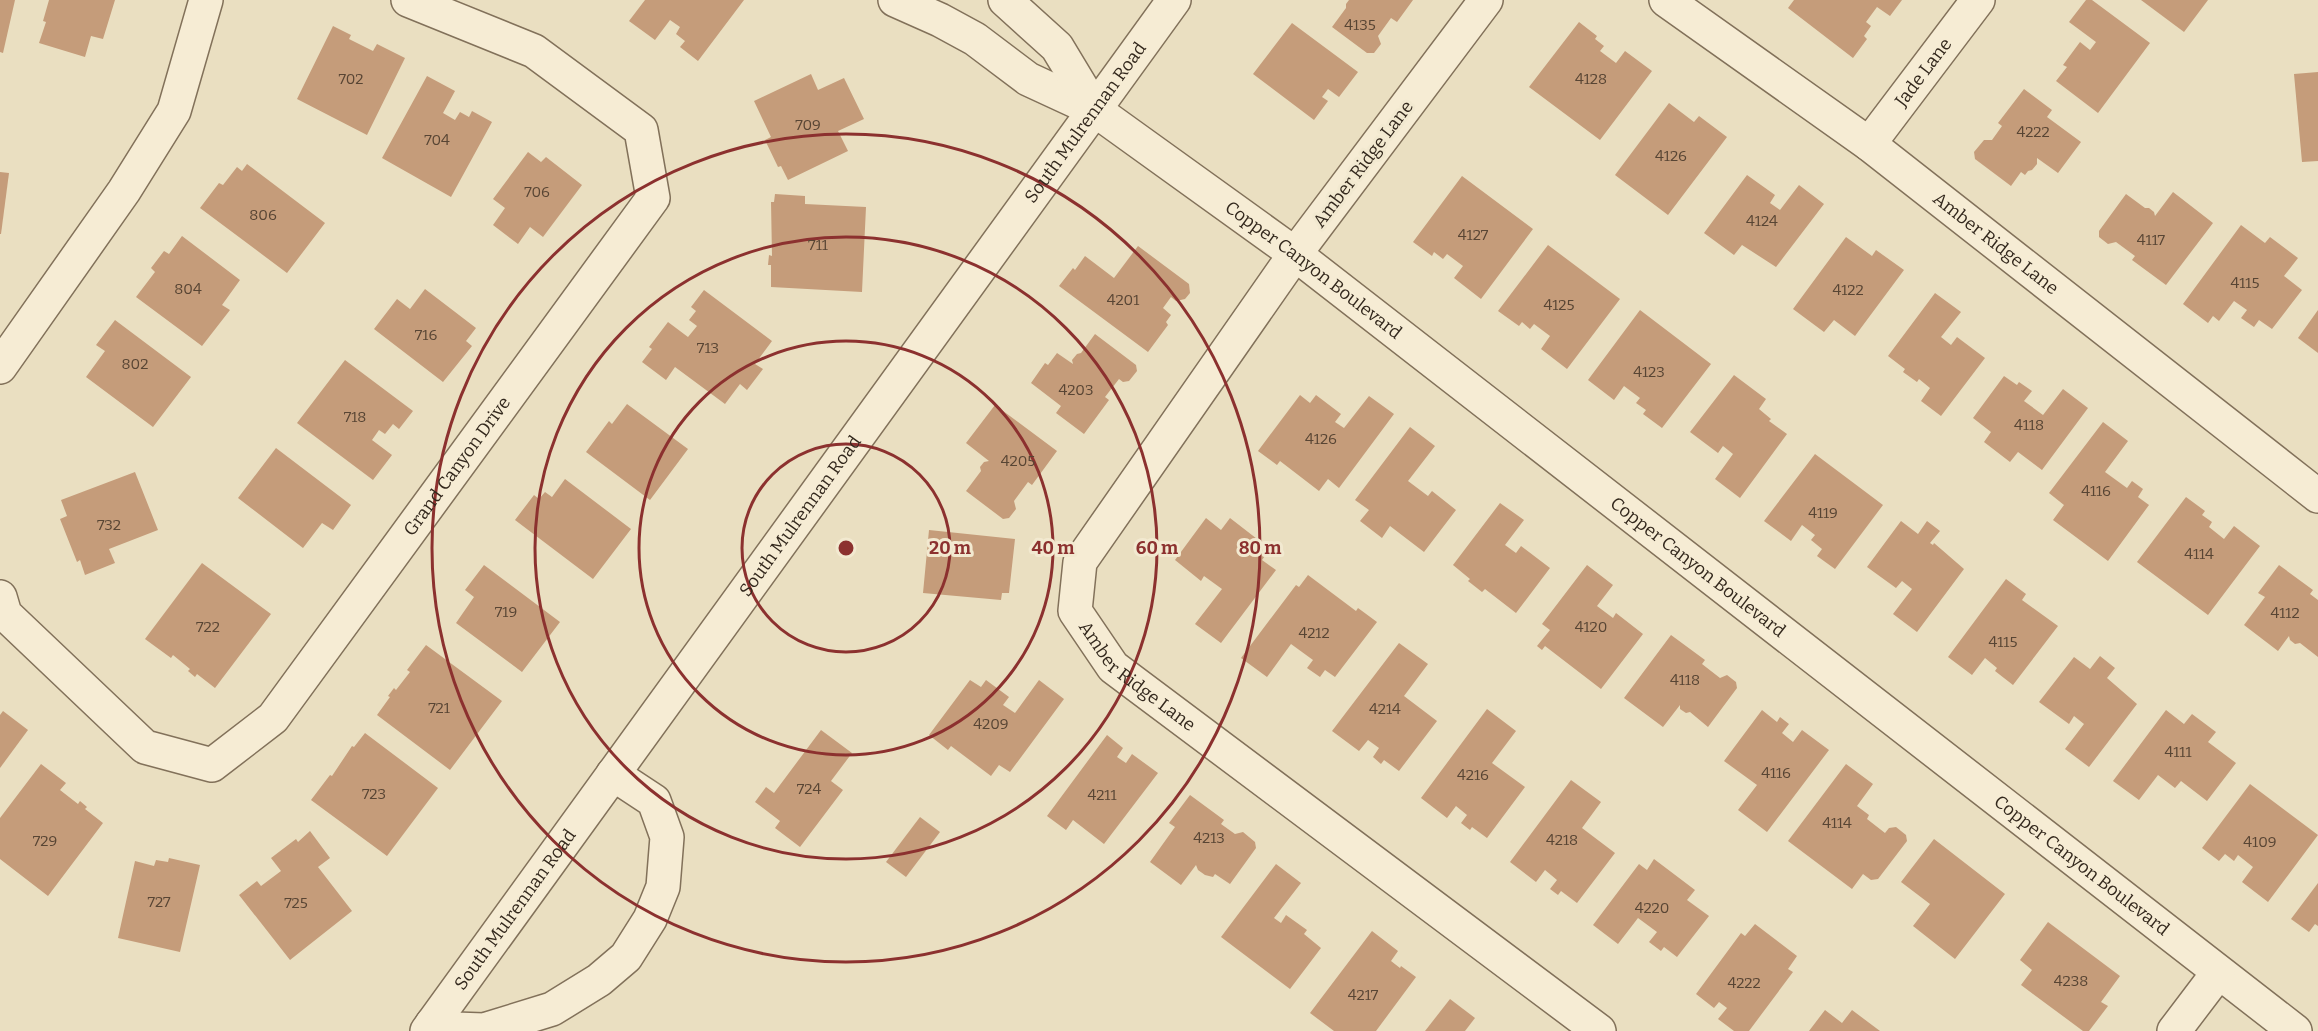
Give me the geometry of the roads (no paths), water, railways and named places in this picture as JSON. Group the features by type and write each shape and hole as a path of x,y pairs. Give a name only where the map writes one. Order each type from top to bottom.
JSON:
{"street":[{"path":"6,349 124,191 174,111 206,0"},
{"name":"Grand Canyon Drive","path":"0,597 4,614 145,747 212,765 273,718 653,198 640,130 534,51 408,0"},
{"name":"Copper Canyon Boulevard","path":"895,0 975,39 1028,79 1095,110 1295,254 2295,1031"},
{"name":"Copper Canyon Boulevard","path":"1005,0 1057,47 1095,110"},
{"name":"South Mulrennan Road","path":"429,1028 1174,0"},
{"name":"Amber Ridge Lane","path":"1486,0 1295,254 1080,562 1075,611 1113,667 1599,1031"},
{"name":"Amber Ridge Lane","path":"1666,0 1869,144 2318,496"},
{"name":"Jade Lane","path":"1869,144 1978,0"},
{"path":"429,1028 484,1030 552,1009 599,980 626,957 650,919 663,887 667,837 654,801 613,774"},
{"path":"2174,1031 2218,973"}]}
